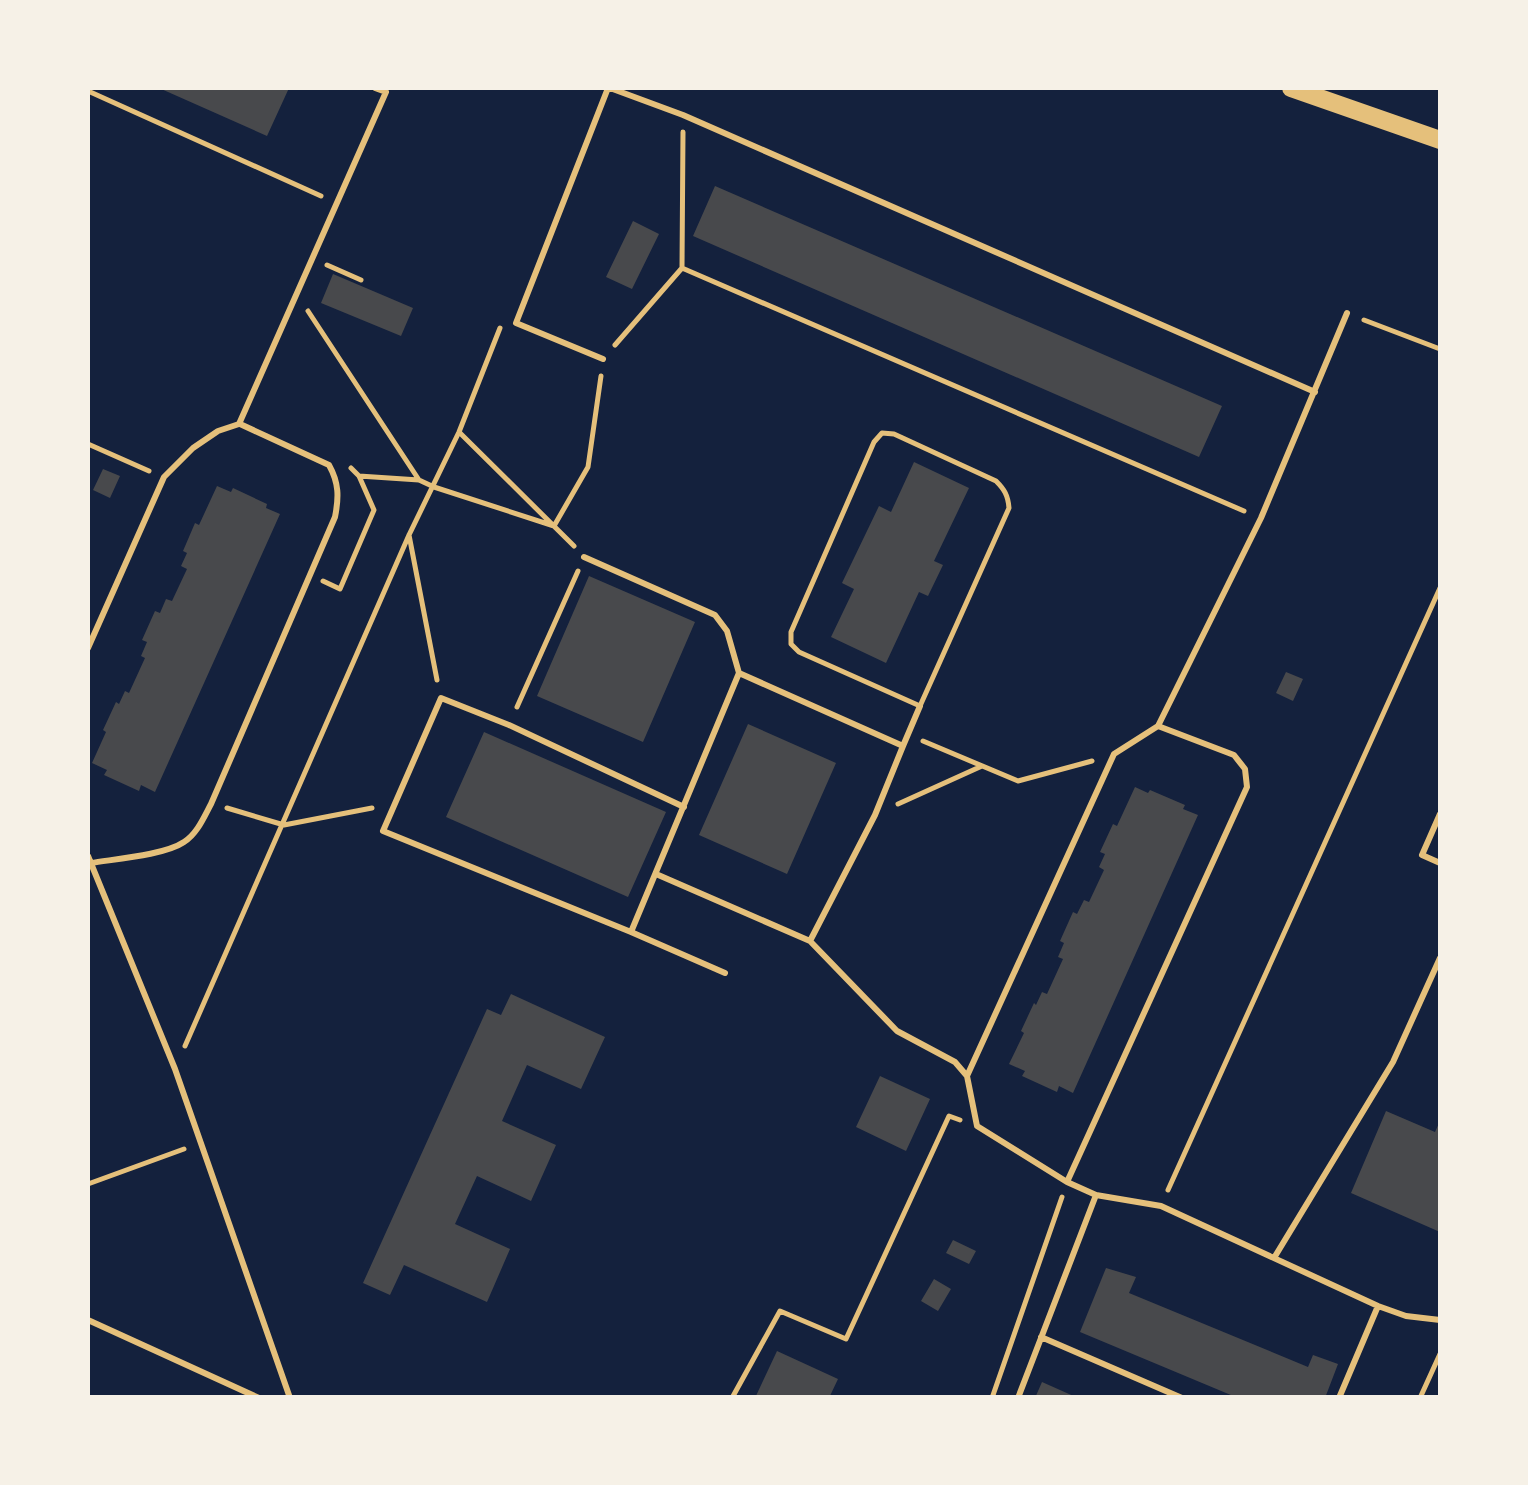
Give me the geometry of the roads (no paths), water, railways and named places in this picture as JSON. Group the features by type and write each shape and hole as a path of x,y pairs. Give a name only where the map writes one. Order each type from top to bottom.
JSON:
{"main road":[{"path":"1291,88 1440,140"}],"lane":[{"path":"239,424 387,90 375,88"},
{"path":"603,359 516,324 609,88 682,115 1315,392"},
{"path":"967,1076 1114,754 1158,726 1261,518 1347,313"},
{"path":"88,648 164,478 193,448 218,430 239,424 329,465 339,495 335,517 200,826 187,841 172,848 89,860 175,1070 290,1398"},
{"path":"584,557 715,616 727,631 739,673 631,932"},
{"path":"739,673 902,746"},
{"path":"684,806 441,698 383,831 725,974"},
{"path":"810,941 874,814 920,706"},
{"path":"1068,1182 1247,787 1245,768 1234,754 1158,726"},
{"path":"1440,814 1422,855 1440,863"},
{"path":"656,874 810,941 897,1031 955,1062 967,1076 977,1126 1068,1182 1096,1195 1161,1206 1378,1306 1406,1316 1440,1320"},
{"path":"1274,1258 1393,1062 1440,958"},
{"path":"1018,1398 1096,1195"},
{"path":"1339,1398 1378,1306"},
{"path":"88,1320 258,1398"},
{"path":"1042,1337 1182,1398"}]}
